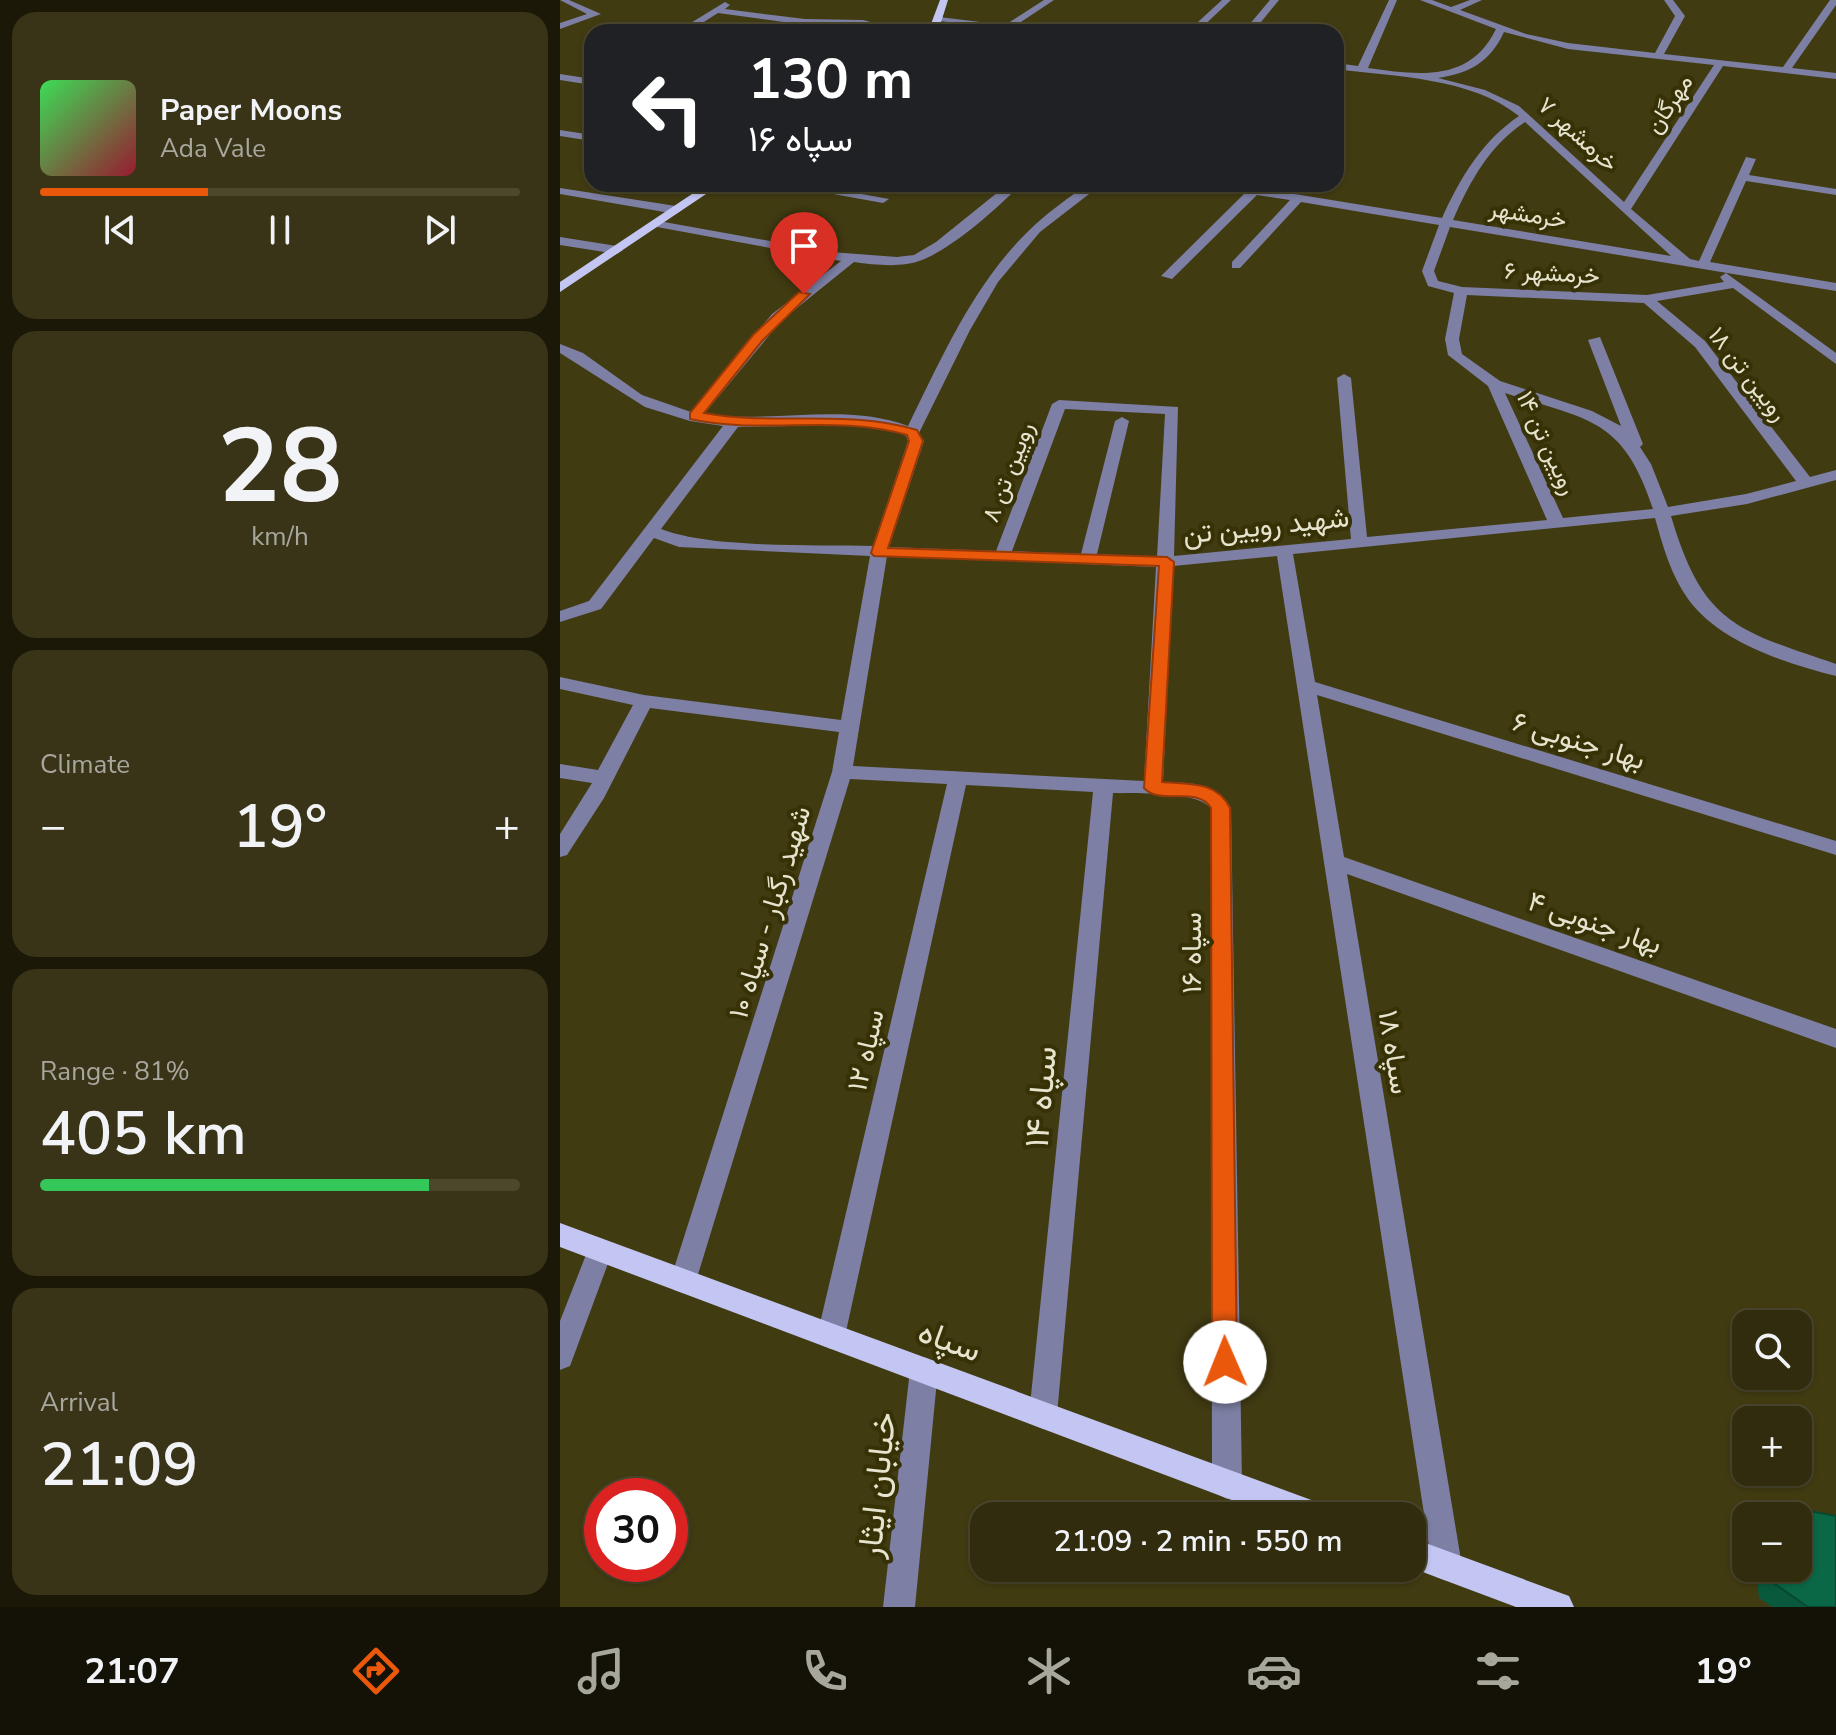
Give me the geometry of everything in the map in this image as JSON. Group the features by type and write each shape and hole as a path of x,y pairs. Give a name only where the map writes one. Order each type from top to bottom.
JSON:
{"main road":[{"path":"937,24 944,0"},
{"path":"560,288 703,192"},
{"name":"سپاه","path":"560,1235 1276,1502"},
{"path":"1426,1558 1558,1607"}],"street":[{"path":"560,26 592,17 594,13 561,0"},
{"path":"693,24 733,0"},
{"path":"1012,24 1050,0"},
{"path":"1201,24 1227,0"},
{"path":"1255,24 1275,0"},
{"path":"1362,69 1393,0"},
{"name":"مهرگان","path":"1424,0 1544,41 1835,74"},
{"path":"1451,10 1478,0"},
{"path":"1659,55 1680,16 1668,0"},
{"path":"1786,70 1835,0"},
{"path":"715,10 805,22 868,24"},
{"path":"939,20 972,24"},
{"path":"1344,67 1416,75 1464,71 1488,51 1498,39 1501,28"},
{"name":"مهرگان","path":"1626,208 1721,62"},
{"name":"خرمشهر ۷","path":"1416,75 1504,102 1525,117 1626,208 1648,233 1688,263"},
{"path":"560,77 584,81"},
{"path":"1444,222 1453,199 1504,128 1525,117"},
{"path":"560,133 584,137"},
{"path":"1703,265 1750,159"},
{"path":"1743,177 1836,192"},
{"path":"560,191 676,210"},
{"path":"837,192 883,199"},
{"path":"657,223 852,258 900,262 923,255 1005,192"},
{"name":"شهید رگبار - سپاه ۱۰","path":"683,1281 842,772 879,553 916,441 912,433 977,305 1003,264 1030,235 1086,192"},
{"path":"1167,276 1253,192"},
{"name":"خرمشهر","path":"1260,192 1836,286"},
{"path":"1236,265 1298,198"},
{"name":"خرمشهر ۶","path":"1444,222 1429,278 1443,287 1461,291 1647,299 1734,284"},
{"path":"560,241 617,250"},
{"path":"695,416 777,317 852,258"},
{"path":"1718,268 1734,284 1836,360"},
{"path":"1461,291 1452,339 1455,355 1494,384 1564,406 1616,430 1640,460"},
{"name":"رویین تن ۱۸","path":"1647,299 1700,344 1806,483"},
{"path":"1595,340 1662,513 1681,574 1697,599 1722,623 1756,642 1836,670"},
{"path":"560,348 594,366 627,392 661,408 733,423 789,420 883,424 912,433"},
{"path":"1344,378 1359,542"},
{"name":"رویین تن ۱۴","path":"1494,384 1557,523"},
{"name":"رویین تن ۸","path":"1002,556 1059,404 1173,410 1167,562"},
{"path":"1088,559 1122,421"},
{"path":"560,617 595,605 733,423"},
{"name":"شهید رویین تن","path":"651,531 679,542 716,545 1167,562 1662,513 1747,499 1836,475"},
{"name":"سپاه ۱۸","path":"1284,549 1447,1566"},
{"path":"1153,788 1167,562"},
{"path":"560,683 644,701 850,727"},
{"name":"بهار جنوبی ۶","path":"1306,686 1836,848"},
{"path":"560,850 604,778 644,701"},
{"path":"560,771 604,778"},
{"name":"سپاه ۱۶","path":"842,772 1205,792 1216,799 1221,808 1227,1484"},
{"name":"سپاه ۱۲","path":"831,1336 958,778"},
{"name":"سپاه ۱۴","path":"1043,1415 1104,785"},
{"name":"بهار جنوبی ۴","path":"1335,862 1836,1039"},
{"path":"560,1357 600,1250"},
{"name":"خیابان ایثار","path":"899,1607 924,1370"}],"building":[{"path":"1812,1512 1836,1516 1836,1607 1808,1607 1772,1582 1812,1582"}],"route":[{"path":"804,294 758,338 695,416 733,423 789,420 883,424 901,427 912,433 916,441 879,553 1167,562 1153,788 1205,792 1216,799 1221,808 1225,1362"}]}
